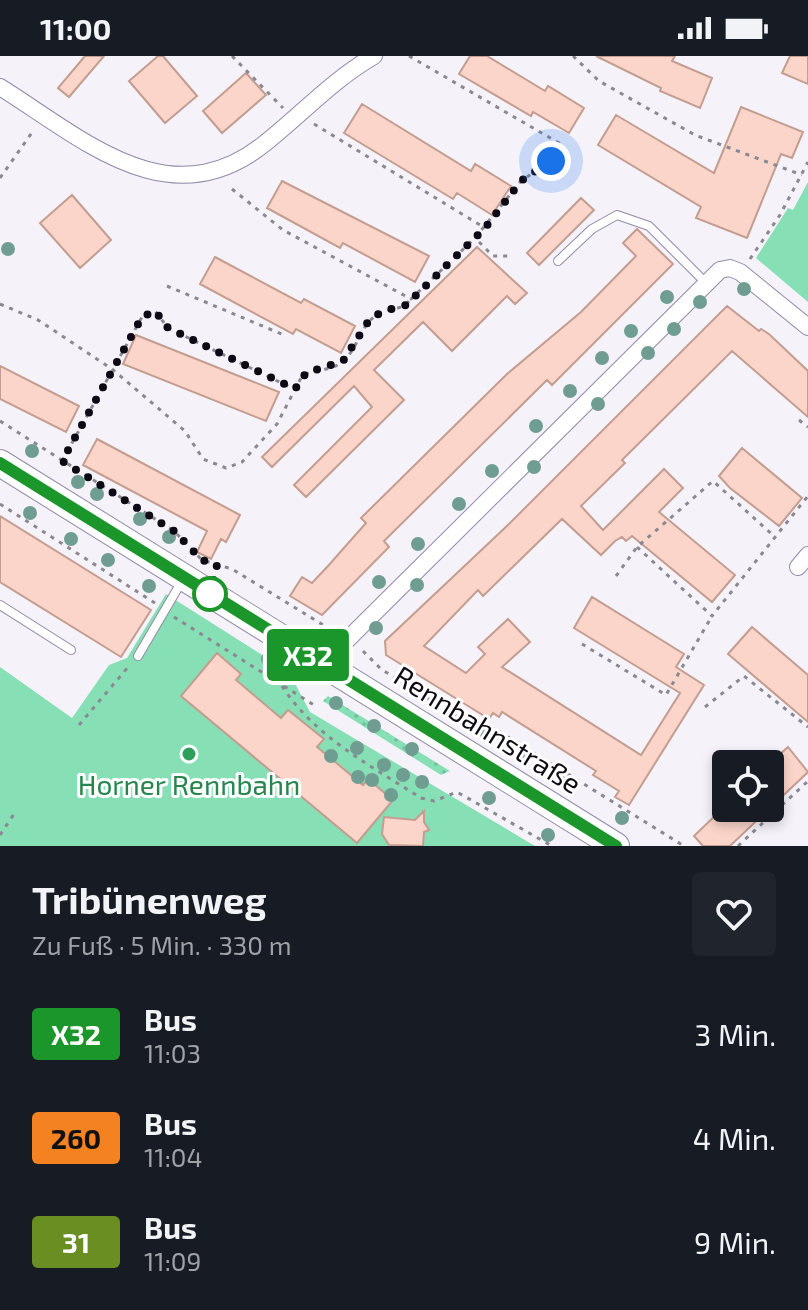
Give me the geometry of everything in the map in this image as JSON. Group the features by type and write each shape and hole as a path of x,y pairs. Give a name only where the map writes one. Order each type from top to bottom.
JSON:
{"main road":[{"name":"Rennbahnstraße","path":"0,463 616,846"}],"street":[{"path":"0,87 120,163 162,174 187,176 227,167 247,157 353,68 374,56"},
{"path":"320,662 347,640 720,270 730,268 740,272 808,327"}],"lane":[{"path":"558,261 592,229 617,215 649,226 706,283"},
{"path":"138,656 185,577"},
{"path":"0,605 71,650"}],"path":[{"path":"232,56 295,116 485,228"},
{"path":"0,304 38,320 112,369 185,431 203,459 226,468 248,457 284,415 306,373 343,361 376,315 400,309 485,228 521,181 551,161 561,147 559,143 409,56"},
{"path":"573,56 599,81 695,135 802,175"},
{"path":"0,178 44,114"},
{"path":"740,272 780,215 808,162"},
{"path":"232,189 283,230 411,299"},
{"path":"475,238 493,256 512,256"},
{"path":"167,286 284,335"},
{"path":"62,461 142,317 155,311 168,328 295,389"},
{"path":"799,420 808,427"},
{"path":"0,421 174,531 202,560 232,569 338,635"},
{"path":"616,576 637,547 713,481 776,538"},
{"path":"582,644 666,695 712,616 808,496"},
{"path":"0,504 314,705"},
{"path":"637,547 712,616"},
{"path":"356,646 381,669 454,715 495,729 684,846"},
{"path":"79,725 138,656"},
{"path":"280,683 291,666"},
{"path":"705,707 744,676 808,727"},
{"path":"280,683 292,701 336,743 421,798 434,801 457,792 552,846"},
{"path":"738,846 808,781"},
{"path":"0,835 14,814"}],"green space":[{"path":"808,182 808,302 756,258 788,208 793,210"},
{"name":"Horner Rennbahn","path":"166,594 289,672 310,712 535,846 0,846 0,667 72,718 109,665 127,658"},
{"path":"328,696 450,771 441,775 323,701"}],"building":[{"path":"85,56 104,56 69,97 58,88"},
{"path":"158,56 163,56 197,96 165,123 129,81"},
{"path":"470,56 487,56 545,91 548,86 584,108 569,133 533,112 531,116 459,74"},
{"path":"596,56 675,56 672,61 712,78 700,108 660,91 661,88"},
{"path":"790,56 808,56 808,84 782,73"},
{"path":"246,73 266,95 222,133 203,111"},
{"path":"362,104 471,171 475,164 511,186 492,215 457,193 453,199 344,133"},
{"path":"741,107 803,132 792,158 781,154 747,238 696,218 701,207 598,145 616,115 714,173"},
{"path":"282,181 429,256 415,282 343,243 340,248 267,208"},
{"path":"72,195 111,240 80,268 40,223"},
{"path":"581,198 594,210 539,265 527,253"},
{"path":"637,229 673,264 552,385 547,380 384,541 389,547 322,615 290,596 302,577 312,583 366,523 361,518 507,374 581,312 636,256 623,243"},
{"path":"477,247 527,293 515,304 507,296 452,351 423,322 374,370 404,400 306,497 294,485 372,407 354,386 272,467 262,457"},
{"path":"215,257 301,303 304,299 355,326 341,353 296,329 293,334 200,284"},
{"path":"727,306 759,331 761,329 769,334 808,371 808,417 732,351 622,460 625,463 581,506 603,530 664,469 683,488 659,512 735,575 712,602 632,536 626,541 622,537 615,541 601,555 562,519 483,596 478,590 424,646 466,673 485,654 478,647 508,619 530,642 502,667 641,755 680,693 574,628 592,597 684,654 676,667 704,685 629,805 615,797 619,791 593,775 596,771 502,712 499,717 493,713 489,719 386,655 385,641 509,524"},
{"path":"136,335 279,392 266,421 123,364"},
{"path":"0,366 79,406 66,432 0,399"},
{"path":"97,439 240,515 226,542 221,539 211,559 197,552 207,531 83,465"},
{"path":"742,448 802,498 779,526 719,476"},
{"path":"0,516 151,610 121,657 0,582"},
{"path":"752,627 808,675 808,722 728,654"},
{"path":"217,653 241,674 236,680 281,718 288,710 324,739 317,747 363,785 368,779 393,800 357,843 181,696"},
{"path":"788,747 808,772 784,795 784,751"},
{"path":"424,811 424,822 429,830 424,832 423,846 389,845 382,834 384,817 415,820"},
{"path":"712,819 712,822 755,822 730,846 703,846 694,836"}],"bus line":[{"name":"X32","path":"0,463 616,846"}],"place":[{"name":"Horner Rennbahn","path":"189,754"}],"route":[{"path":"210,594 217,565 202,560 174,531 62,461 142,317 155,311 168,328 295,389 306,373 337,366 349,356 368,322 381,312 406,305 485,228 521,181 551,161"}]}
